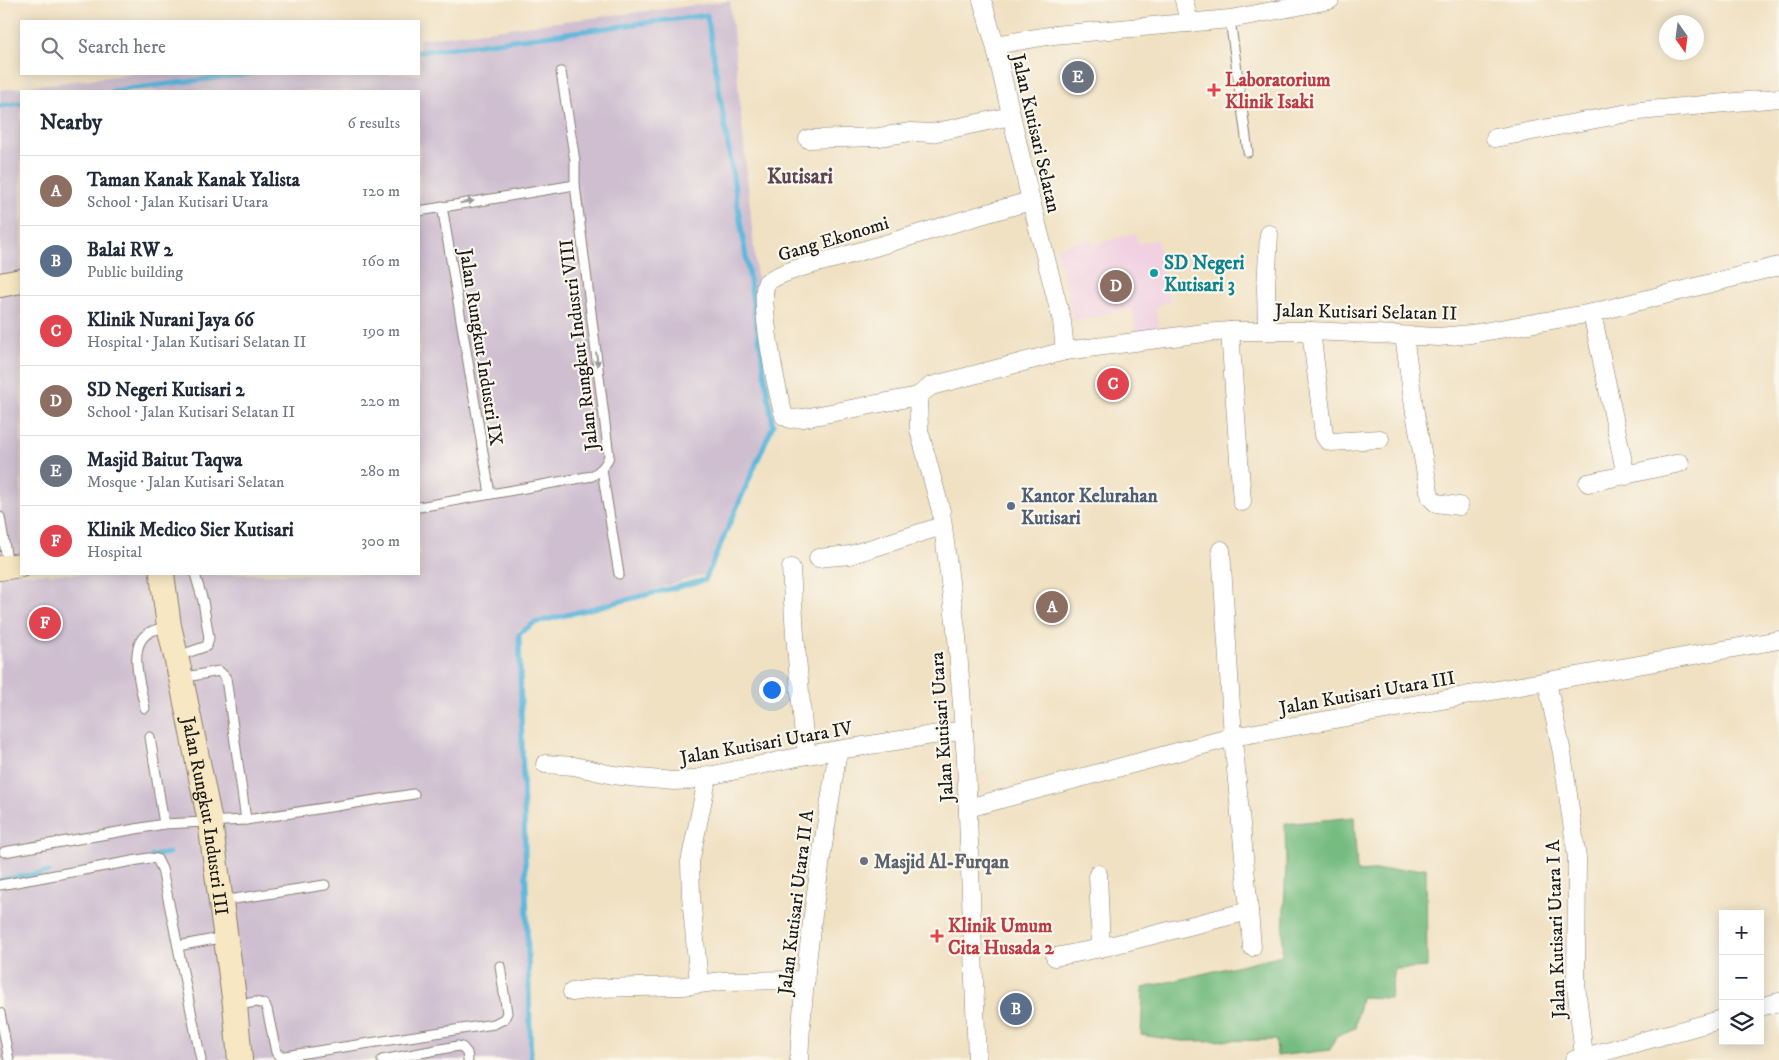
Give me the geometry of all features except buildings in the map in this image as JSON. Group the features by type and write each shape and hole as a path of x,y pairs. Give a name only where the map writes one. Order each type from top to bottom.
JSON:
{"street":[{"path":"982,0 995,44"},
{"path":"1184,0 1189,23"},
{"name":"Jalan Kutisari Selatan","path":"1065,351 1062,321 1031,201 995,44 1054,35 1230,19 1306,2 1330,0"},
{"path":"1495,138 1638,111 1779,98"},
{"path":"808,139 879,137 911,132 932,133 1011,116"},
{"name":"Gang Ekonomi","path":"918,396 804,418 786,418 783,412 771,356 765,315 764,286 771,280 802,268 1031,201"},
{"path":"1267,330 1266,287 1269,234"},
{"name":"Jalan Kutisari Selatan II","path":"1065,351 1230,331 1311,331 1439,337 1471,334 1592,313 1779,266"},
{"path":"0,285 20,281"},
{"path":"1592,313 1626,476"},
{"path":"1230,331 1242,502"},
{"path":"1311,331 1326,440 1330,442 1380,439"},
{"path":"1404,336 1414,407 1432,498 1436,503 1459,506"},
{"path":"918,396 931,386 1065,351"},
{"name":"Jalan Kutisari Utara","path":"918,396 919,430 940,511 956,637 968,808 977,1060"},
{"path":"1588,483 1680,463"},
{"path":"818,558 850,555 942,526"},
{"path":"1220,550 1233,737 1252,947"},
{"path":"792,568 802,726 807,755"},
{"name":"Jalan Rungkut Industri III","path":"162,575 169,626 210,822 235,1005 240,1060"},
{"name":"Jalan Kutisari Utara III","path":"968,808 1233,737 1547,682 1708,651 1779,640"},
{"name":"Jalan Kutisari Utara I A","path":"1547,682 1562,753 1577,858 1576,985 1579,1058"},
{"name":"Jalan Kutisari Utara IV","path":"545,764 589,768 613,775 674,781 690,780 807,755 964,730"},
{"name":"Jalan Kutisari Utara II A","path":"800,1060 801,1020 823,842 838,750"},
{"path":"699,983 691,896 690,862 708,775"},
{"path":"1098,874 1101,948"},
{"path":"1055,957 1101,948 1249,911"},
{"path":"572,992 598,988 683,986 723,980 806,980"},
{"path":"1764,1006 1779,1002"},
{"path":"1579,1058 1719,1019"}],"lane":[{"path":"1230,19 1248,152"},
{"name":"Jalan Rungkut Industri VIII","path":"420,507 592,476 602,470 607,464 609,456 575,185 575,161 561,72"},
{"path":"420,211 575,185"},
{"name":"Jalan Rungkut Industri IX","path":"442,206 490,494"},
{"path":"602,470 619,574"},
{"path":"0,517 10,566"},
{"path":"178,667 207,646 210,638 203,601 195,575"},
{"path":"145,708 136,654 139,641 149,632 169,626"},
{"path":"178,667 219,671 226,678 246,820"},
{"path":"150,737 164,824"},
{"path":"4,852 164,824 246,820 414,794"},
{"path":"0,885 157,859 162,869 201,1060"},
{"path":"220,901 324,885"},
{"path":"178,946 225,936"},
{"path":"235,1005 256,1002 264,1004 267,1009 276,1052 279,1056 285,1056 494,1024 504,1019 507,1013 500,966"},
{"path":"0,1013 9,1060"},
{"path":"382,1060 458,1046 462,1047 467,1053 468,1060"}],"shaded area":[{"path":"730,1 771,423 707,574 517,630 530,1060 0,1060 0,90 124,75 420,75 420,39"},
{"path":"1135,233 1138,244 1157,239 1170,302 1155,307 1160,330 1138,335 1131,308 1074,322 1056,248 1091,239 1093,245"}],"green space":[{"path":"1354,817 1357,872 1426,868 1427,967 1395,969 1390,998 1361,997 1355,1028 1336,1036 1330,1050 1277,1056 1276,1040 1182,1041 1141,1035 1143,988 1282,955 1286,864 1285,824"}],"waterway":[{"path":"420,52 707,15 773,425 705,580 534,623 519,634 531,1060"},
{"path":"120,90 240,75"},
{"path":"0,106 20,103"},
{"path":"152,856 169,853"},
{"path":"0,880 48,872"}],"place":[{"name":"Masjid Baitut Taqwa","path":"1078,77"},
{"name":"Laboratorium Klinik Isaki","path":"1214,90"},
{"name":"SD Negeri Kutisari 3","path":"1154,273"},
{"name":"SD Negeri Kutisari 2","path":"1116,286"},
{"name":"Klinik Nurani Jaya 66","path":"1113,384"},
{"name":"Kantor Kelurahan Kutisari","path":"1011,506"},
{"name":"Taman Kanak Kanak Yalista","path":"1052,607"},
{"name":"Klinik Medico Sier Kutisari","path":"45,623"},
{"name":"Masjid Al-Furqan","path":"864,861"},
{"name":"Klinik Umum Cita Husada 2","path":"937,936"},
{"name":"Balai RW 2","path":"1016,1009"}],"district":[{"name":"Kutisari","path":"800,176"}]}
